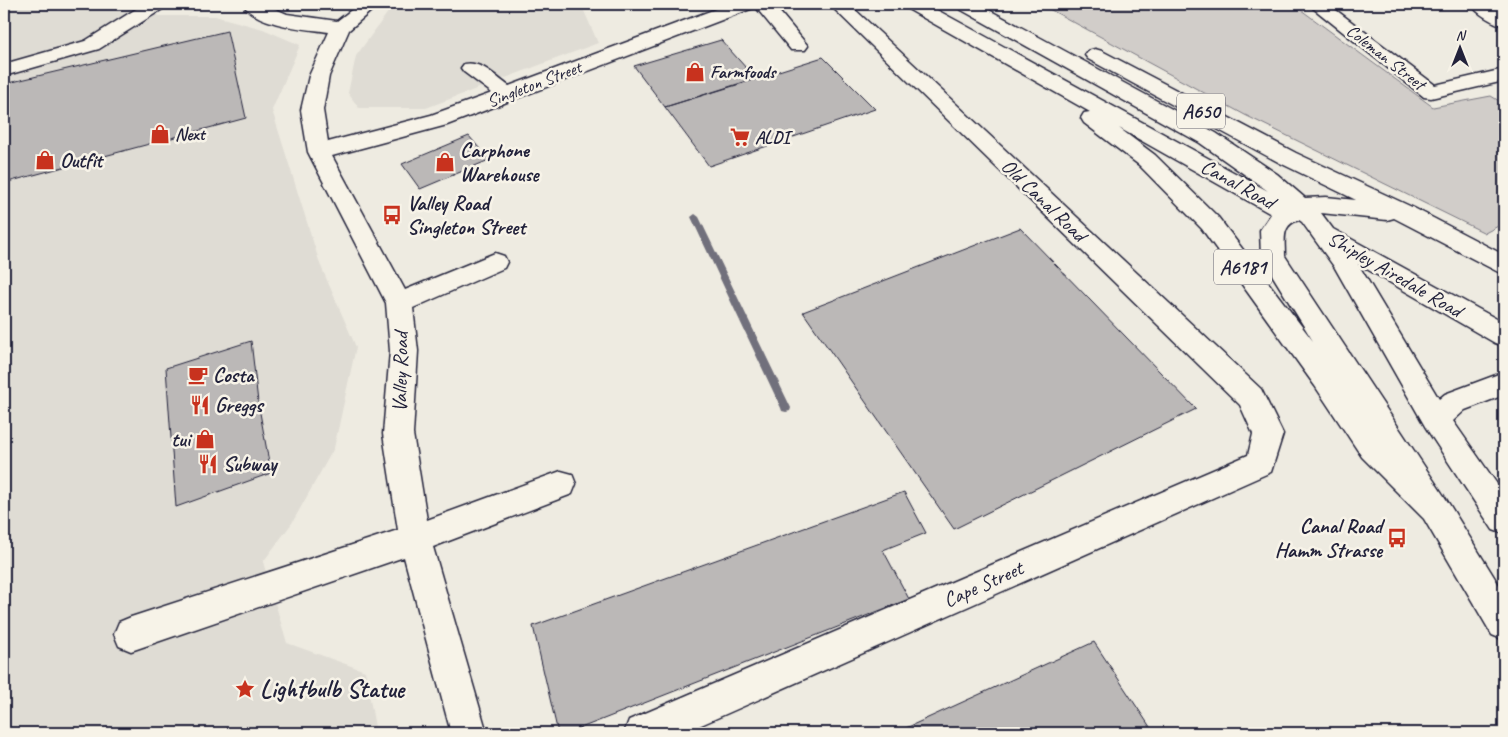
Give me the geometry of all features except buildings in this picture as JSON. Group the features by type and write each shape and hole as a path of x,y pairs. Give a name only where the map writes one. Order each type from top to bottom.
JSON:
{"main road":[{"path":"4,70 92,45 157,4"},
{"path":"252,4 258,9 297,22 341,27"},
{"name":"Valley Road","path":"370,4 341,27 319,76 312,110 320,152 399,303 404,351 398,434 415,539 469,733"},
{"name":"Singleton Street","path":"320,152 439,120 746,4"},
{"path":"763,4 798,46"},
{"name":"Old Canal Road","path":"838,4 1251,397"},
{"name":"Canal Road","path":"913,4 1293,209 1310,216 1344,262 1436,419 1504,520"},
{"name":"A650","path":"965,4 1208,138 1269,179 1293,209"},
{"name":"A650","path":"999,4 1288,158 1406,214 1504,266"},
{"name":"Coleman Street","path":"1317,4 1431,92 1504,75"},
{"path":"1480,4 1504,20"},
{"name":"Canal Road","path":"1016,59 1147,160 1210,224 1326,378 1372,448 1434,509"},
{"path":"471,68 507,94"},
{"path":"1293,209 1319,205 1406,214"},
{"name":"Canal Road","path":"1293,209 1272,230 1273,257 1434,509 1504,623"},
{"name":"Shipley Airedale Road","path":"1322,232 1504,336"},
{"path":"399,303 495,262"},
{"path":"1436,419 1455,402 1504,383"},
{"name":"Cape Street","path":"642,733 1260,463 1268,434 1251,397"},
{"path":"131,634 415,539 561,484"}],"shaded area":[{"path":"4,4 152,4 159,16 215,16 263,29 300,45 272,110 320,264 356,347 334,448 292,523 263,562 287,643 365,671 376,733 4,733"},
{"path":"394,4 581,4 598,43 426,108 359,108 348,93 356,56"},
{"path":"1040,4 1293,4 1433,107 1491,96 1504,104 1504,223 1485,233 1245,115"}],"waterway":[{"path":"695,217 786,408"}],"place":[{"name":"Farmfoods","path":"695,72"},
{"name":"Next","path":"160,134"},
{"name":"ALDI","path":"740,137"},
{"name":"Outfit","path":"45,160"},
{"name":"Carphone Warehouse","path":"445,162"},
{"name":"Valley Road Singleton Street","path":"392,215"},
{"name":"Costa","path":"198,375"},
{"name":"Greggs","path":"200,405"},
{"name":"tui","path":"205,439"},
{"name":"Subway","path":"208,464"},
{"name":"Canal Road Hamm Strasse","path":"1397,538"},
{"name":"Lightbulb Statue","path":"245,689"}]}
